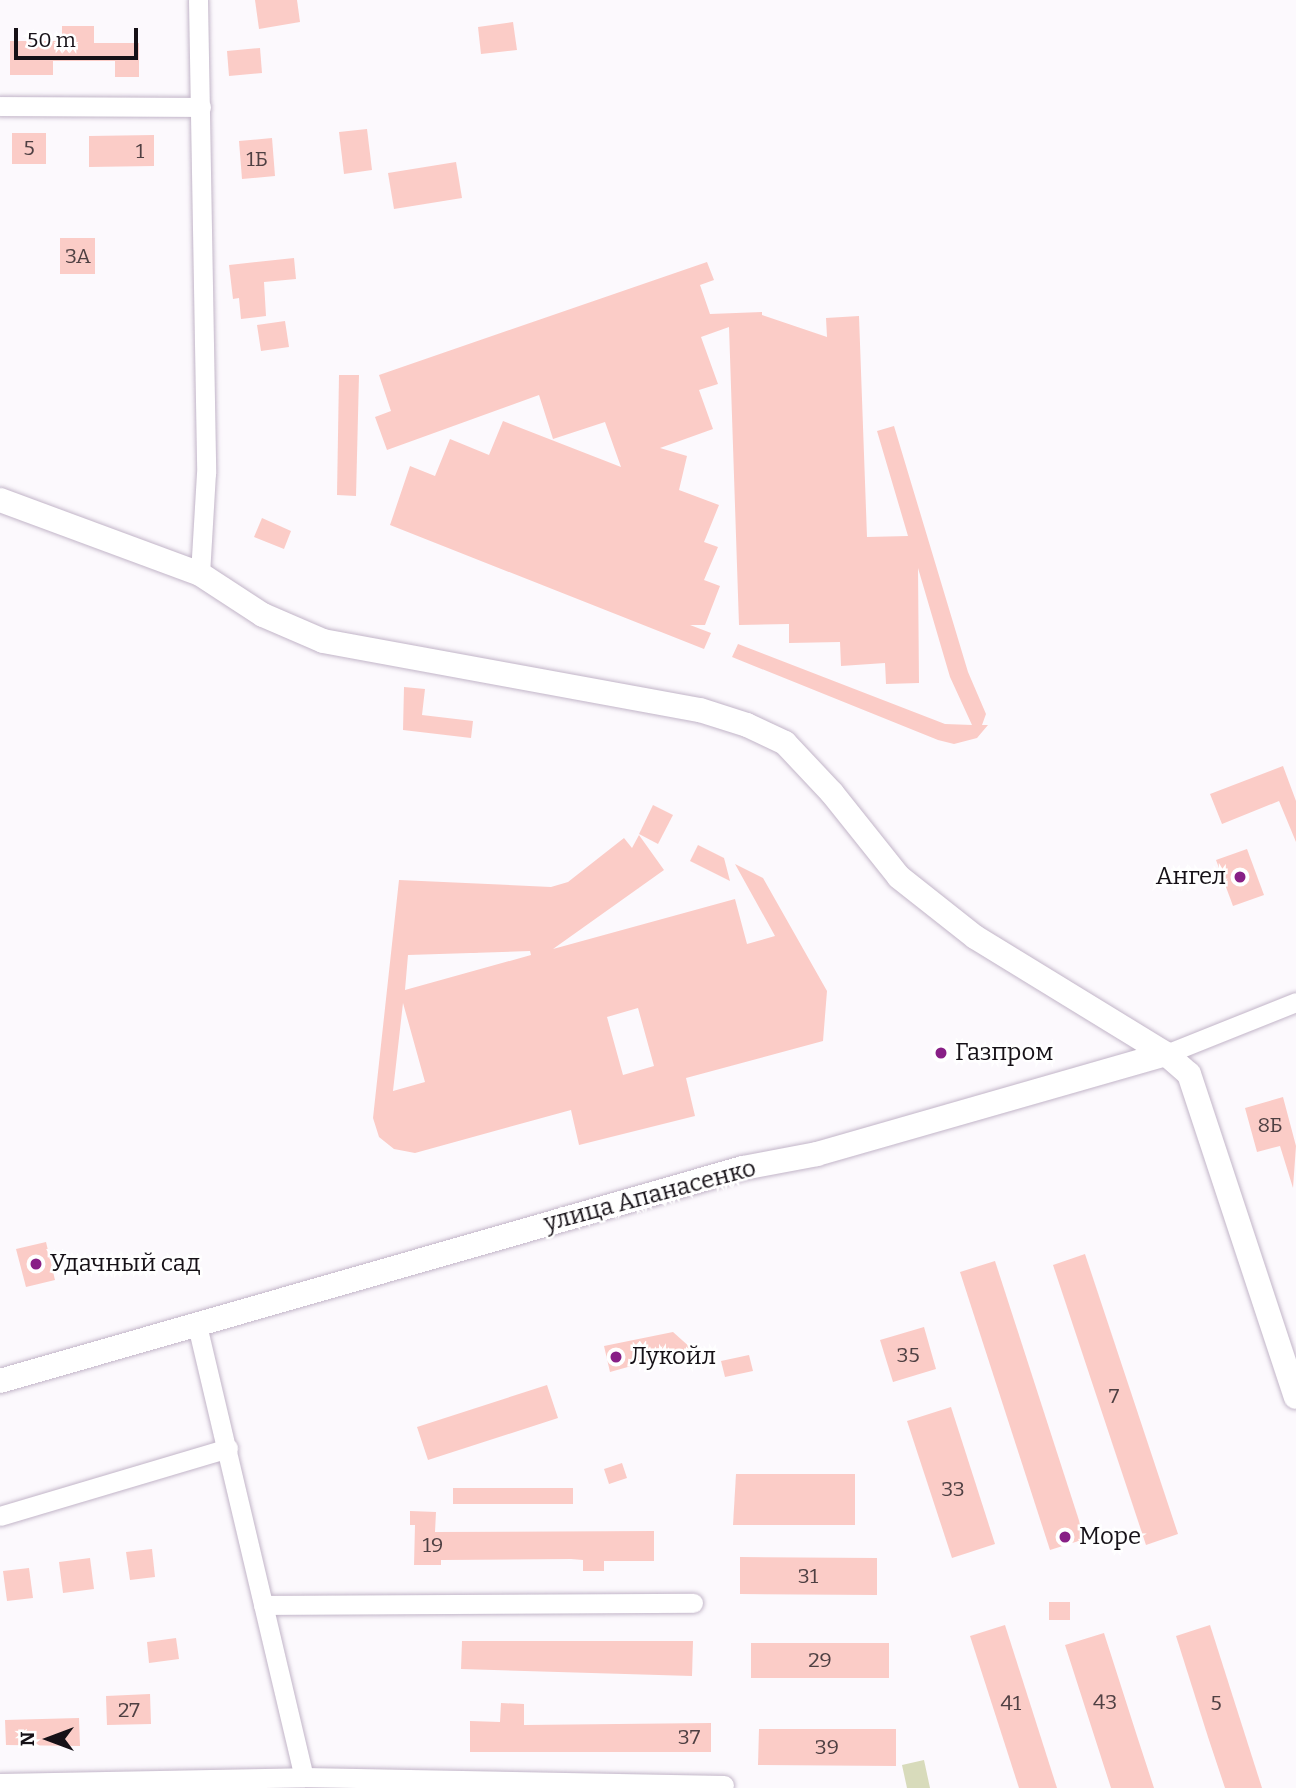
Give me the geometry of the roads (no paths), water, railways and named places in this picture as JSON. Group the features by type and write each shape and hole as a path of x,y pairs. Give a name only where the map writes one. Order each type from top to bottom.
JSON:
{"main road":[{"path":"0,500 200,574 263,615 323,641 674,705 747,725 785,743 832,793 898,877 975,937 1166,1054 1189,1074 1296,1397"},
{"name":"улица Апанасенко","path":"0,1381 743,1168 817,1154 1166,1054"}],"street":[{"path":"198,0 206,473 200,574"},
{"path":"0,106 201,107"},
{"name":"улица Апанасенко","path":"1166,1054 1296,1002"},
{"path":"197,1325 304,1777"},
{"path":"0,1516 228,1448"},
{"path":"263,1605 693,1603"},
{"path":"0,1783 304,1777 724,1785"}],"place":[{"name":"Ангел","path":"1240,877"},
{"name":"Газпром","path":"941,1053"},
{"name":"Удачный сад","path":"36,1264"},
{"name":"Лукойл","path":"616,1357"},
{"name":"Море","path":"1065,1537"}]}
